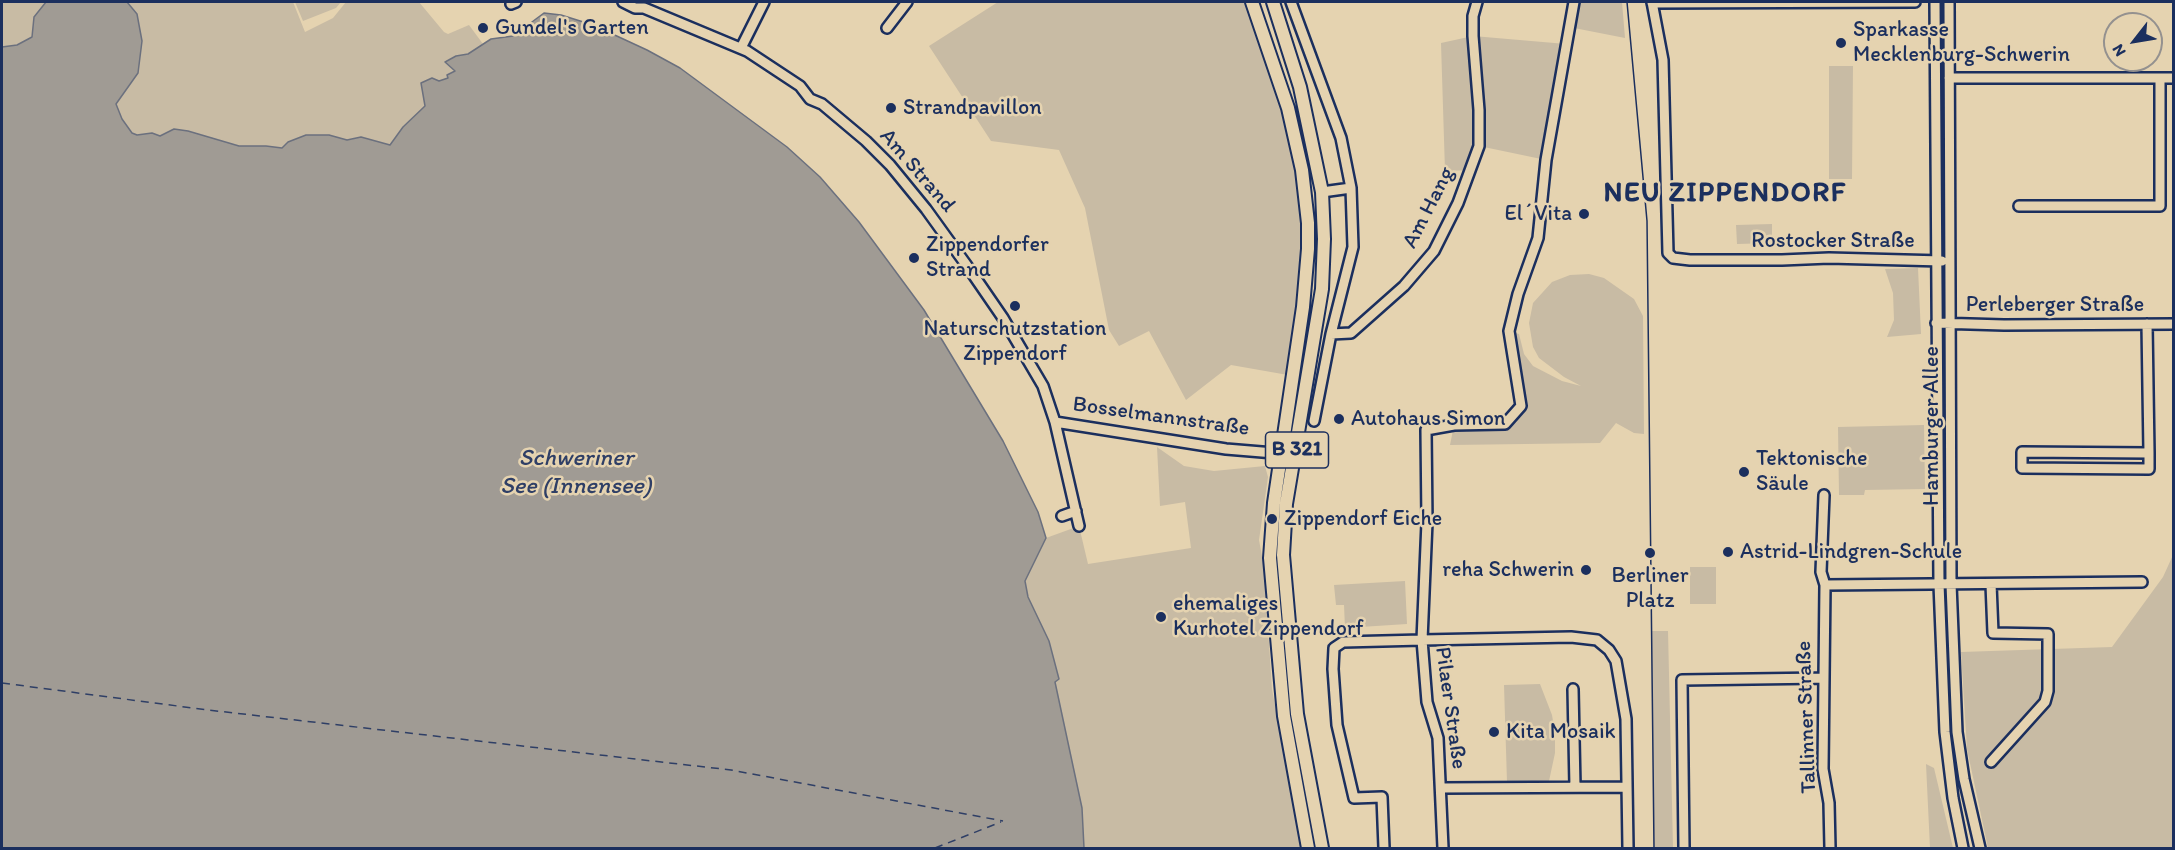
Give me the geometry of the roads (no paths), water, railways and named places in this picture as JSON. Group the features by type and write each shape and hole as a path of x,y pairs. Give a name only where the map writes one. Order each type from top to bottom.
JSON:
{"main road":[{"name":"B 321","path":"1252,2 1288,108 1302,170 1307,214 1308,249 1305,288 1271,530 1270,558 1280,684 1308,849"},
{"name":"B 321","path":"1273,2 1300,87 1322,192 1324,239 1322,289 1285,513 1282,555 1297,714 1322,849"}],"street":[{"name":"Am Strand","path":"623,2 635,8 645,8 741,48 800,86 810,99 822,104 866,141 898,175 949,240 1003,318 1043,386 1055,422 1079,526"},
{"path":"741,48 764,2"},
{"path":"887,28 907,2"},
{"path":"1291,2 1341,138 1352,188 1353,246 1314,421"},
{"name":"Am Hang","path":"1332,334 1351,333 1404,286 1434,250 1458,203 1479,146 1479,110 1473,36 1473,16 1477,2"},
{"path":"1574,2 1549,141 1538,238 1518,294 1509,331 1521,406 1505,424 1454,425 1426,430 1427,522 1422,640 1571,637 1597,640 1609,650 1616,661 1626,719 1628,849"},
{"path":"1652,2 1915,2"},
{"name":"Rostocker Straße","path":"1652,2 1663,60 1668,253 1680,260 1828,258 1951,262"},
{"path":"1934,2 1948,2"},
{"name":"Hamburger Allee","path":"1934,2 1938,584 1945,732 1953,798 1963,849"},
{"name":"Hamburger Allee","path":"1948,2 1951,584 1957,732 1980,849"},
{"path":"1949,78 2174,78"},
{"path":"2019,206 2160,206 2160,78"},
{"path":"1322,192 1352,188"},
{"name":"Perleberger Straße","path":"1936,323 2174,324"},
{"path":"2147,324 2149,453 2149,469 2022,468 2022,452 2149,453"},
{"name":"Bosselmannstraße","path":"1055,422 1226,449 1282,452 1297,449"},
{"name":"Tallinner Straße","path":"1824,495 1821,572 1825,585 1823,769 1829,803 1830,849"},
{"path":"1062,516 1076,512"},
{"path":"1825,585 2142,582"},
{"path":"1991,584 1993,633 2048,634 2048,691 2045,702 1991,762"},
{"name":"Pilaer Straße","path":"1384,849 1382,797 1354,798 1337,725 1333,669 1334,648 1343,642 1422,640 1427,702 1438,738 1443,849"},
{"path":"1684,849 1682,681 1823,678"},
{"path":"1573,689 1575,787"},
{"path":"1441,788 1626,787"}],"water":[{"name":"Schweriner See (Innensee)","path":"46,2 127,2 137,14 142,41 138,73 116,104 122,119 132,133 137,135 152,133 160,136 174,129 239,146 282,148 288,142 306,135 329,135 347,140 361,137 390,145 403,127 425,106 421,83 432,78 439,81 448,78 447,75 455,71 445,62 456,56 468,54 491,39 513,36 544,13 561,15 593,25 680,68 787,147 820,177 859,222 924,310 1003,441 1038,512 1046,538 1025,581 1028,597 1049,641 1059,679 1055,682 1082,808 1084,848 2,848 2,47 17,45 32,37 34,17"}],"tram line":[{"path":"1627,2 1647,221 1654,848"}],"place":[{"name":"Gundel's Garten","path":"483,28"},
{"name":"Sparkasse Mecklenburg-Schwerin","path":"1841,43"},
{"name":"Strandpavillon","path":"891,108"},
{"name":"El´Vita","path":"1584,214"},
{"name":"Zippendorfer Strand","path":"914,258"},
{"name":"Naturschutzstation Zippendorf","path":"1015,306"},
{"name":"Autohaus Simon","path":"1339,419"},
{"name":"Tektonische Säule","path":"1744,472"},
{"name":"Zippendorf Eiche","path":"1272,519"},
{"name":"Astrid-Lindgren-Schule","path":"1728,552"},
{"name":"Berliner Platz","path":"1650,553"},
{"name":"reha Schwerin","path":"1586,570"},
{"name":"ehemaliges Kurhotel Zippendorf","path":"1161,617"},
{"name":"Kita Mosaik","path":"1494,732"}],"district":[{"name":"NEU ZIPPENDORF","path":"1725,194"}]}
